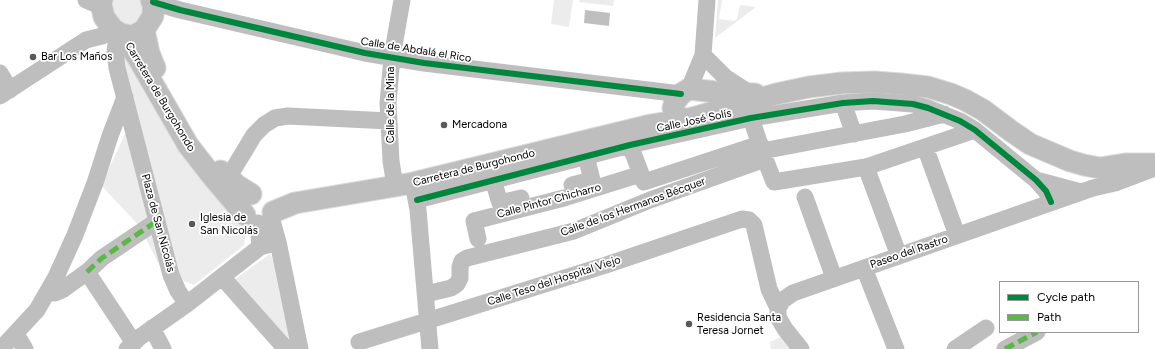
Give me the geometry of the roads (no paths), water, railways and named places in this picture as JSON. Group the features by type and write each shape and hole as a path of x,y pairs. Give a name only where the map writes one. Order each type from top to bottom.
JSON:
{"main road":[{"path":"106,16 133,36 144,30 153,16 152,1"},
{"name":"Carretera de Burgohondo","path":"106,16 142,64 188,145 207,170 261,210 294,203 408,190 651,125 681,102"},
{"name":"Carretera de Burgohondo","path":"144,30 147,47 154,66 192,135 205,153 261,210"},
{"path":"776,94 711,91 681,102 692,118 776,94 809,87 842,83 888,83 928,87 965,100 983,110 1011,132 1030,144 1077,163 1099,182 1126,164"},
{"path":"711,91 714,95 717,106 714,112"},
{"path":"1053,154 1096,158 1126,164 1155,164"}],"street":[{"name":"Calle de la Mina","path":"402,0 392,57 388,103 391,161 408,190 426,294 430,349"},
{"path":"681,102 703,55 707,0"},
{"name":"Calle de Abdalá el Rico","path":"152,1 180,10 365,53 681,102"},
{"path":"0,73 5,93 86,40 106,16"},
{"name":"Plaza de San Nicolás","path":"106,16 115,51 117,68 174,283 187,304"},
{"path":"703,55 725,77 751,94"},
{"path":"1,349 37,310 48,292 87,206 125,97"},
{"name":"Calle José Solís","path":"408,190 493,180 630,145 751,118 843,103 873,101 912,104 944,114 975,130 1036,180"},
{"path":"843,103 854,134"},
{"name":"Calle de los Hermanos Bécquer","path":"426,294 451,288 457,284 460,278 460,267 462,261 467,258 574,231 650,200 762,151 905,124 944,114"},
{"path":"228,178 254,135 264,125 275,118 288,116 389,121"},
{"path":"751,118 774,182 866,167 975,130"},
{"path":"630,145 643,178"},
{"path":"925,147 957,235"},
{"name":"Calle Pintor Chicharro","path":"478,239 474,221 643,178 762,151"},
{"path":"493,180 500,203 592,180 586,156"},
{"path":"866,167 899,256"},
{"name":"Paseo del Rastro","path":"778,308 783,300 793,293 1051,202 1099,182 1155,168"},
{"path":"1036,180 1099,182"},
{"path":"1036,180 1046,191 1051,202"},
{"path":"805,197 834,278"},
{"path":"261,210 278,242 300,349"},
{"path":"260,247 261,210"},
{"name":"Calle Teso del Hospital Viejo","path":"359,342 429,321 742,219 749,220 754,224 769,289 778,308"},
{"path":"48,292 55,293 62,290 87,272 102,258 157,221"},
{"path":"87,272 131,346 152,328 187,304 260,247 278,242"},
{"path":"864,268 896,349"},
{"path":"222,277 286,349"},
{"path":"778,308 778,317 785,329 801,349"},
{"path":"152,328 163,349"},
{"path":"955,349 986,328"},
{"path":"1005,349 1035,333"},
{"path":"16,334 25,349"}],"place":[{"name":"Bar Los Maños","path":"33,57"},
{"name":"Mercadona","path":"444,125"},
{"name":"Iglesia de San Nicolás","path":"192,224"},
{"name":"Residencia Santa Teresa Jornet","path":"689,324"}]}
